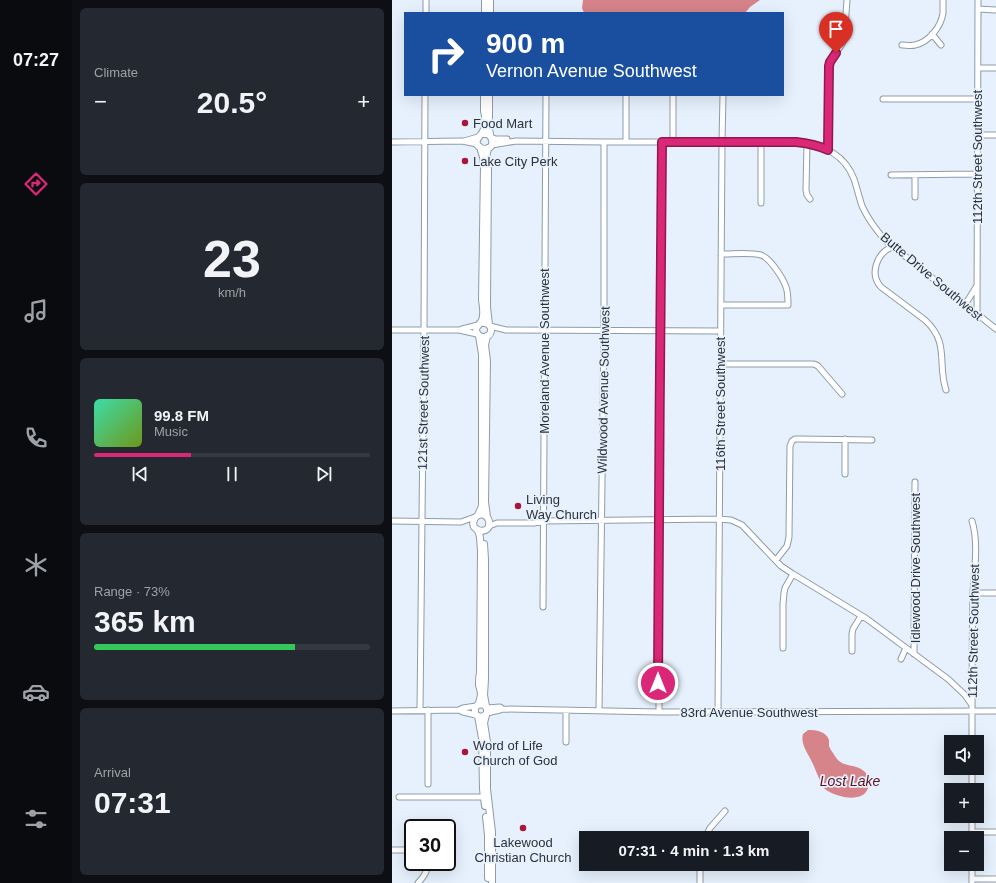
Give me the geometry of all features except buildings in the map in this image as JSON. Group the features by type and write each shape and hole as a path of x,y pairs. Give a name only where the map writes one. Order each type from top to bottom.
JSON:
{"main road":[{"path":"485,0 485,12"},
{"path":"490,0 490,12"},
{"path":"484,96 486,122 484,130 477,142 484,166 482,300 484,313 476,329 482,354 482,506 473,521 473,524 477,529 481,550 479,682 481,691 475,710 482,738 483,797 488,835 488,883"},
{"path":"489,96 489,128 492,140 486,159 488,168 487,307 491,329 485,345 487,361 485,502 490,520 483,538 485,559 484,695 487,710 484,723 487,742 487,788 492,832 492,883"},
{"path":"480,135 485,133 491,136"},
{"path":"479,146 484,149 490,146"},
{"path":"479,324 485,323 490,326"},
{"path":"478,335 484,337 488,335"},
{"path":"477,516 484,515 488,517"},
{"path":"477,529 483,531 488,528"},
{"path":"477,705 482,704 487,710"},
{"path":"477,715 482,717 487,710"}],"street":[{"path":"426,0 426,12"},
{"path":"828,150 829,66 844,40 847,0"},
{"path":"902,45 914,46 928,39 941,20 943,13 943,0"},
{"name":"112th Street Southwest","path":"977,314 978,0"},
{"path":"978,9 996,10"},
{"path":"932,34 941,45"},
{"path":"978,68 996,68"},
{"name":"121st Street Southwest","path":"420,710 425,96"},
{"name":"Moreland Avenue Southwest","path":"543,607 546,96"},
{"path":"626,96 626,142"},
{"path":"673,96 673,142"},
{"name":"116th Street Southwest","path":"718,712 723,96"},
{"path":"883,98 977,99"},
{"path":"462,141 480,135"},
{"path":"977,136 996,135"},
{"path":"491,136 516,141"},
{"path":"392,142 462,141 479,146"},
{"path":"490,146 516,141"},
{"name":"Butte Drive Southwest","path":"516,141 762,142 807,143 822,147 837,156 848,167 869,220 881,236 892,247 996,329"},
{"name":"Wildwood Avenue Southwest","path":"600,710 604,331 604,142"},
{"path":"658,712 658,520 662,142"},
{"path":"761,203 762,142"},
{"path":"807,143 806,190 810,199"},
{"path":"891,175 977,174"},
{"path":"915,197 916,175"},
{"path":"892,247 883,253 878,260 875,273 877,280 881,287 925,320 936,332 942,349 942,377 946,390"},
{"path":"721,254 749,254 765,257 772,264 785,284 788,305 721,305"},
{"path":"964,304 977,286"},
{"path":"459,330 479,324"},
{"path":"490,326 506,330 720,331"},
{"path":"392,330 459,330 478,335"},
{"path":"488,335 506,330"},
{"path":"720,364 814,364 818,366 842,394"},
{"path":"776,560 787,546 789,537 790,446 792,441 795,439 872,440"},
{"path":"845,439 845,474"},
{"name":"Idlewood Drive Southwest","path":"914,654 915,482"},
{"path":"392,521 461,522 477,516"},
{"path":"488,517 497,522 534,523 543,521 719,519 726,519 736,522 742,525 781,566 867,619 948,679 960,689 972,706"},
{"name":"112th Street Southwest","path":"972,521 975,543 973,593 972,735"},
{"path":"461,522 477,529"},
{"path":"488,528 497,522"},
{"path":"783,648 784,593 785,588 794,574"},
{"path":"973,593 996,593"},
{"path":"852,651 853,629 861,616"},
{"path":"901,659 905,648"},
{"path":"392,710 459,710 477,705"},
{"path":"428,710 428,784"},
{"path":"459,710 477,715"},
{"name":"83rd Avenue Southwest","path":"487,710 600,710 658,712 996,711"},
{"path":"566,710 566,742"},
{"path":"399,797 483,797"},
{"path":"708,831 725,811"},
{"path":"984,834 996,832"},
{"path":"392,850 404,850"},
{"path":"418,883 426,871"},
{"path":"700,871 700,883"},
{"path":"972,881 996,879"}],"water":[{"path":"583,0 760,0 746,12 584,12 582,8"},
{"name":"Lost Lake","path":"808,730 823,733 828,737 830,749 840,762 857,767 865,772 868,776 869,786 865,793 861,796 848,798 825,789 803,745 803,734"}],"place":[{"name":"Food Mart","path":"465,123"},
{"name":"Lake City Perk","path":"465,161"},
{"name":"Living Way Church","path":"518,506"},
{"name":"Word of Life Church of God","path":"465,752"},
{"name":"Lakewood Christian Church","path":"523,828"}],"route":[{"path":"658,683 658,520 662,142 796,142 808,143 828,150 829,66 836,53"}]}
